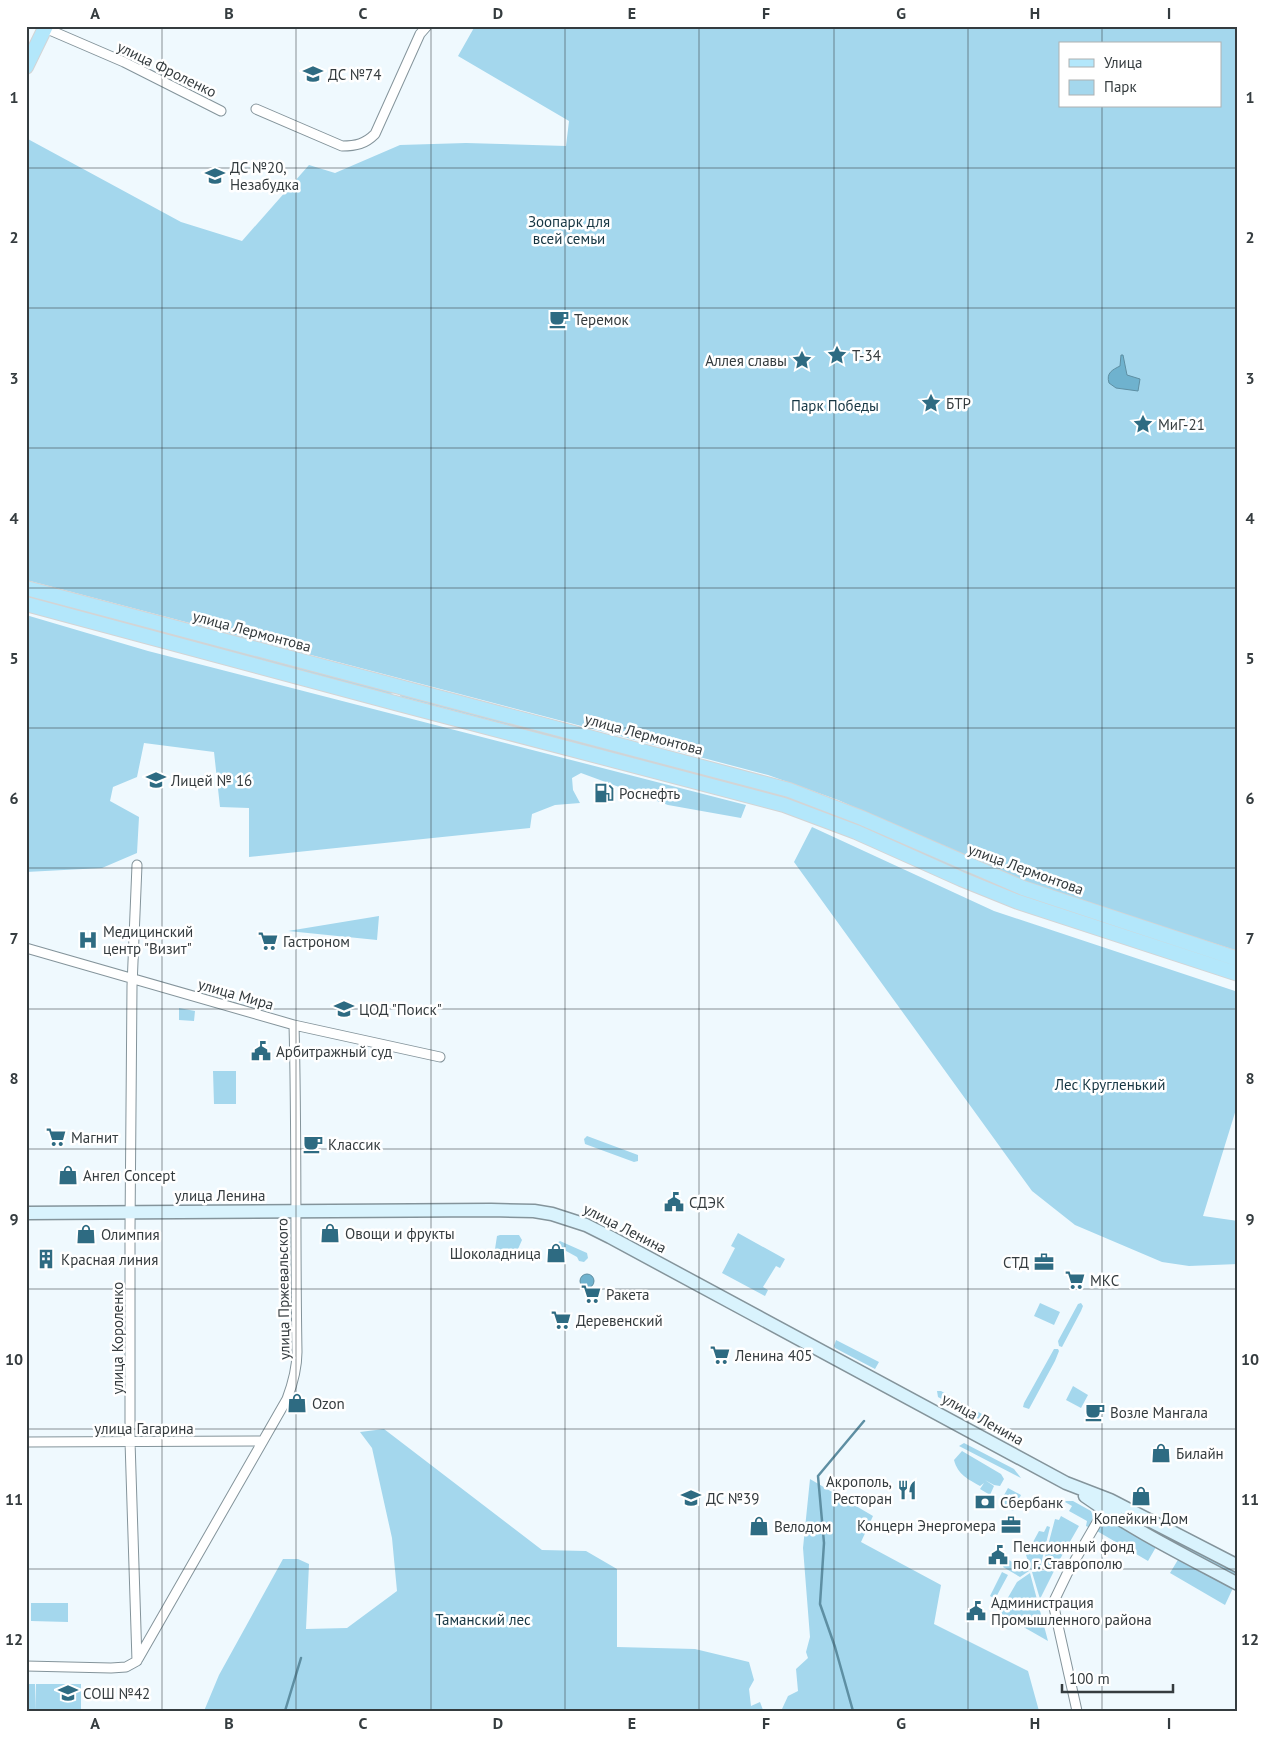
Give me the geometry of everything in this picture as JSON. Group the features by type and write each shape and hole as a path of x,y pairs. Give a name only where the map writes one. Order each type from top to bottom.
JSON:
{"main road":[{"path":"26,67 45,27"},
{"name":"улица Лермонтова","path":"26,588 788,790 862,818 1023,888 1238,959"},
{"path":"26,604 784,805 849,829 1018,902 1238,974"},
{"path":"395,703 398,686"},
{"path":"1018,902 1023,888"},
{"name":"улица Ленина","path":"26,1213 514,1210 534,1211 568,1218 627,1246 1066,1482 1107,1505 1168,1547 1238,1584"},
{"name":"улица Ленина","path":"1107,1505 1176,1533 1238,1566"}],"street":[{"path":"256,110 342,146 356,146 368,141 375,134 420,34 428,26"},
{"name":"улица Фроленко","path":"45,27 124,62 221,111"},
{"name":"улица Короленко","path":"137,865 134,916 130,1212 130,1441 137,1661"},
{"name":"улица Мира","path":"26,948 294,1025 440,1057"},
{"name":"улица Пржевальского","path":"137,1661 261,1441 287,1399 297,1367 294,1025"},
{"name":"улица Гагарина","path":"26,1442 261,1441"},
{"path":"1077,1711 1053,1603 1067,1574 1107,1505"},
{"path":"26,1666 111,1668 126,1667 137,1661"}],"green space":[{"name":"Парк Победы","path":"475,26 1238,26 1238,951 1022,882 838,800 768,775 26,580 26,138 181,222 242,241 309,165 335,173 400,145 466,143 566,146 569,121 458,56"},
{"path":"26,593 393,691 394,693 390,694 26,598"},
{"path":"26,615 148,651 746,805 741,818 668,805 581,773 572,778 573,790 580,803 555,805 532,814 530,828 249,857 249,808 220,807 214,752 144,743 137,777 113,787 110,801 139,817 137,853 102,868 26,872"},
{"path":"401,693 785,796 784,798 402,697 400,696"},
{"path":"795,799 822,807 1017,893 1016,895 795,803"},
{"name":"Лес Кругленький","path":"812,827 994,911 1238,992 1238,1103 1203,1216 1238,1221 1238,1264 1189,1266 1162,1262 1075,1225 1032,1191 794,862"},
{"path":"1027,895 1238,964 1238,969 1026,898"},
{"path":"379,916 377,940 288,931"},
{"path":"179,1008 195,1011 194,1021 179,1020"},
{"path":"213,1071 236,1071 236,1104 214,1104"},
{"path":"587,1136 638,1155 638,1161 634,1162 585,1144 584,1139"},
{"path":"738,1233 785,1259 780,1268 776,1266 763,1287 768,1290 765,1296 722,1273 735,1248 731,1246"},
{"path":"519,1235 522,1240 518,1249 499,1253 495,1249 497,1236"},
{"path":"560,1241 587,1253 588,1258 584,1262 579,1261 577,1257 557,1246 557,1243"},
{"path":"1040,1303 1060,1312 1054,1325 1034,1316"},
{"path":"1081,1303 1083,1306 1081,1311 1062,1347 1059,1346 1058,1341 1078,1304"},
{"path":"836,1340 879,1362 875,1369 835,1348"},
{"path":"1054,1349 1059,1351 1055,1361 1029,1409 1023,1407 1024,1403"},
{"path":"1073,1386 1088,1395 1081,1408 1066,1400"},
{"path":"937,1391 941,1391 1014,1432 1013,1436 938,1397"},
{"name":"Таманский лес","path":"384,1429 542,1550 586,1551 617,1569 617,1647 695,1649 749,1662 754,1680 749,1689 751,1706 760,1702 763,1710 204,1711 219,1675 283,1559 298,1559 309,1564 306,1629 347,1628 397,1591 392,1538 372,1448 360,1432"},
{"path":"964,1443 1014,1469 1021,1478 959,1446"},
{"path":"962,1451 1001,1474 1004,1479 1000,1486 985,1480 994,1486 990,1495 980,1489 984,1483 980,1486 964,1476 958,1469 954,1460"},
{"path":"810,1479 873,1516 861,1542 941,1585 934,1624 1028,1671 1039,1711 782,1711 788,1696 798,1691 796,1669 808,1658 806,1652 810,1637 803,1548"},
{"path":"1008,1488 1021,1495 1019,1499 1009,1494 1006,1500 1016,1506 1013,1511 999,1504"},
{"path":"1066,1501 1073,1501 1091,1511 1094,1519 1090,1528 1086,1526 1087,1521 1069,1511 1072,1506"},
{"path":"1061,1516 1079,1526 1056,1566 1042,1568 1055,1519 1059,1520"},
{"path":"1107,1521 1156,1547 1148,1561 1097,1531"},
{"path":"1145,1522 1238,1572 1238,1578 1143,1526"},
{"path":"1047,1526 1050,1527 1040,1568 1031,1570 1026,1555 1039,1531 1044,1532"},
{"path":"1179,1558 1233,1588 1225,1605 1170,1573"},
{"path":"1007,1559 1029,1571 1020,1577 1003,1567"},
{"path":"1055,1569 1040,1599 1032,1572"},
{"path":"1002,1572 1008,1575 995,1599 990,1596"},
{"path":"1030,1573 1048,1641 999,1613 1017,1582"},
{"path":"31,1603 68,1603 68,1622 31,1621"},
{"path":"26,1684 35,1684 35,1711 26,1711"},
{"path":"36,1684 81,1684 81,1711 35,1711"}],"shaded area":[{"path":"1121,355 1123,355 1127,375 1140,379 1138,391 1116,388 1109,383 1109,374 1120,366"},
{"path":"584,1274 590,1274 594,1281 590,1288 584,1288 580,1284 580,1278"}],"waterway":[{"path":"853,1711 835,1647 820,1604 824,1543 818,1476 864,1421"},
{"path":"285,1711 301,1658"}],"place":[{"name":"ДС №74","path":"313,74"},
{"name":"ДС №20, Незабудка","path":"215,176"},
{"name":"Теремок","path":"559,319"},
{"name":"Т-34","path":"837,355"},
{"name":"Аллея славы","path":"802,360"},
{"name":"БТР","path":"931,403"},
{"name":"МиГ-21","path":"1143,424"},
{"name":"Лицей № 16","path":"156,780"},
{"name":"Роснефть","path":"604,793"},
{"name":"Медицинский центр \"Визит\"","path":"88,940"},
{"name":"Гастроном","path":"268,941"},
{"name":"ЦОД \"Поиск\"","path":"344,1009"},
{"name":"Арбитражный суд","path":"261,1051"},
{"name":"Магнит","path":"56,1137"},
{"name":"Классик","path":"313,1144"},
{"name":"Ангел Concept","path":"68,1175"},
{"name":"СДЭК","path":"674,1202"},
{"name":"Овощи и фрукты","path":"330,1233"},
{"name":"Олимпия","path":"86,1234"},
{"name":"Шоколадница","path":"556,1253"},
{"name":"Красная линия","path":"46,1259"},
{"name":"СТД","path":"1044,1262"},
{"name":"МКС","path":"1075,1280"},
{"name":"Ракета","path":"591,1294"},
{"name":"Деревенский","path":"561,1320"},
{"name":"Ленина 405","path":"720,1355"},
{"name":"Ozon","path":"297,1403"},
{"name":"Возле Мангала","path":"1095,1412"},
{"name":"Билайн","path":"1161,1453"},
{"name":"Акрополь, Ресторан","path":"907,1490"},
{"name":"Копейкин Дом","path":"1141,1496"},
{"name":"ДС №39","path":"691,1498"},
{"name":"Сбербанк","path":"985,1502"},
{"name":"Концерн Энергомера","path":"1011,1525"},
{"name":"Велодом","path":"759,1526"},
{"name":"Пенсионный фонд по г. Ставрополю","path":"998,1555"},
{"name":"Администрация Промышленного района","path":"976,1611"},
{"name":"СОШ №42","path":"68,1693"}],"park label":[{"name":"Зоопарк для всей семьи","path":"569,230"}]}
